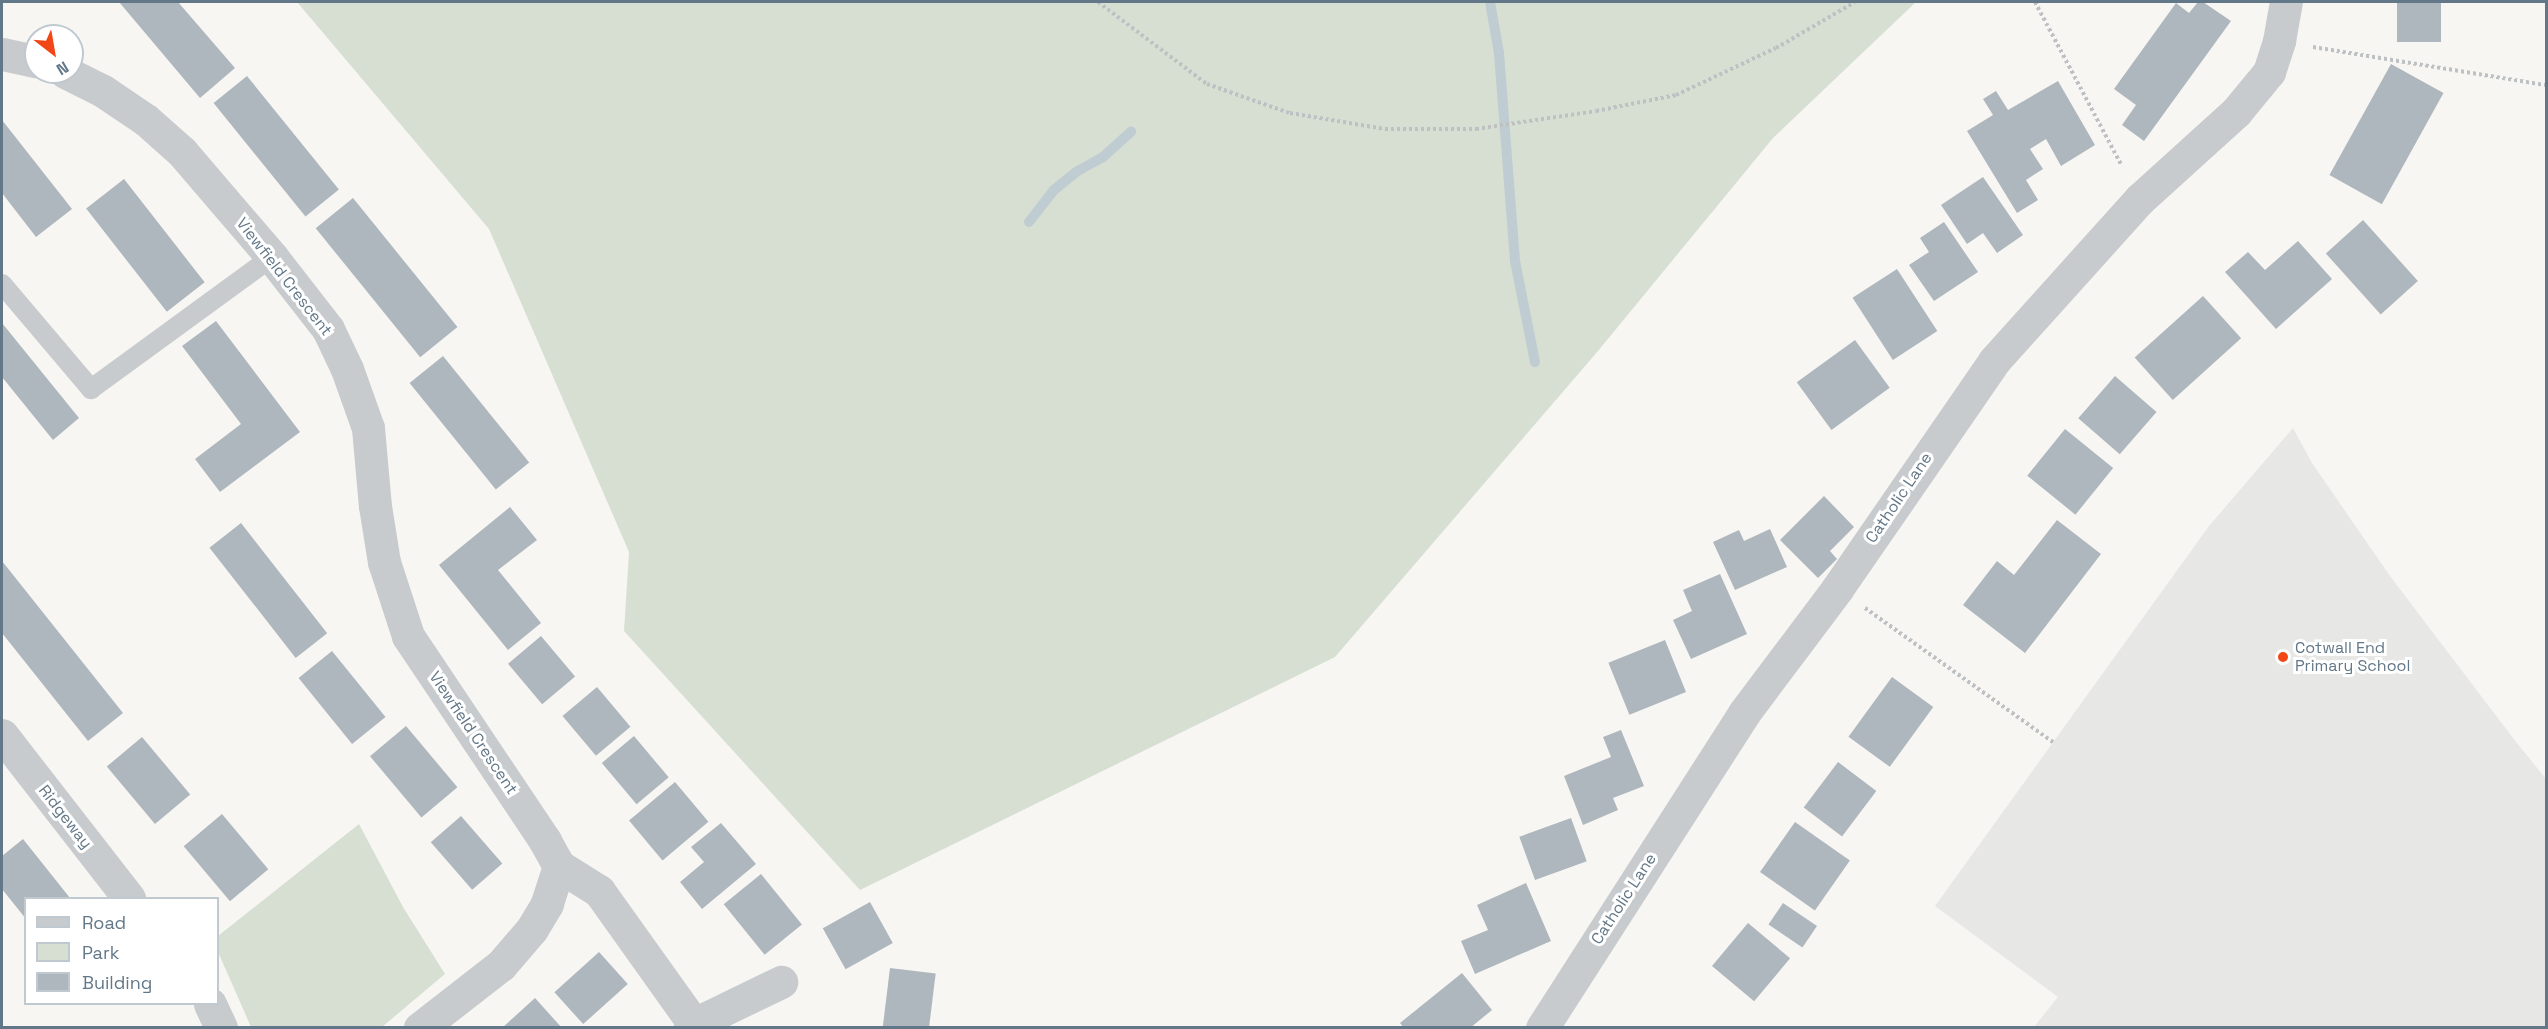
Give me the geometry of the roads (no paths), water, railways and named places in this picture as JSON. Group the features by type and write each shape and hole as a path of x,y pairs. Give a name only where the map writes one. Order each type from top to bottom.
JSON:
{"street":[{"name":"Catholic Lane","path":"1542,1028 1744,713 1838,589 1994,361 2140,199 2236,112 2269,72 2279,41 2286,2"},
{"path":"2,54 24,59"},
{"name":"Viewfield Crescent","path":"84,81 104,91 138,114 175,146 272,257 328,329 347,369 368,428 384,562 408,636 545,841 559,867"},
{"name":"Ridgeway","path":"2,735 128,897"},
{"path":"420,1028 501,965 548,904 559,867 599,891 692,1026 781,982"},
{"path":"210,1005 221,1028"}],"lane":[{"path":"2,284 91,389 272,257"}],"waterway":[{"path":"1490,2 1499,53 1515,261 1535,362"},
{"path":"1029,222 1054,190 1076,172 1103,157 1131,132"}],"place":[{"name":"Cotwall End Primary School","path":"2283,657"}]}
